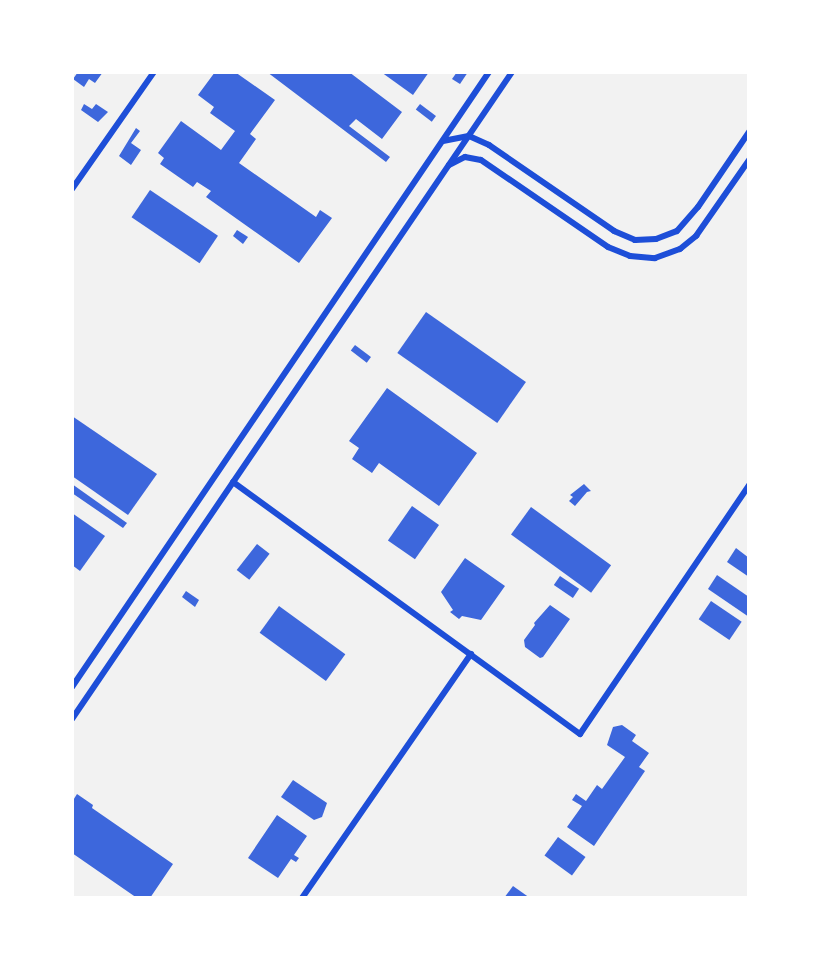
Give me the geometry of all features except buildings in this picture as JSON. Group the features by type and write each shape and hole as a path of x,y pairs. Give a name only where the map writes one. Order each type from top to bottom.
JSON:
{"street":[{"path":"72,189 154,72"},
{"path":"72,687 489,72"},
{"path":"72,720 512,72"},
{"path":"443,141 469,136 489,145 614,231 636,240 656,239 677,231 698,207 749,132"},
{"path":"448,165 465,157 481,159 608,247 630,256 655,258 680,249 696,236 749,160"},
{"path":"233,482 580,734 749,485"},
{"path":"303,898 471,654"}]}
